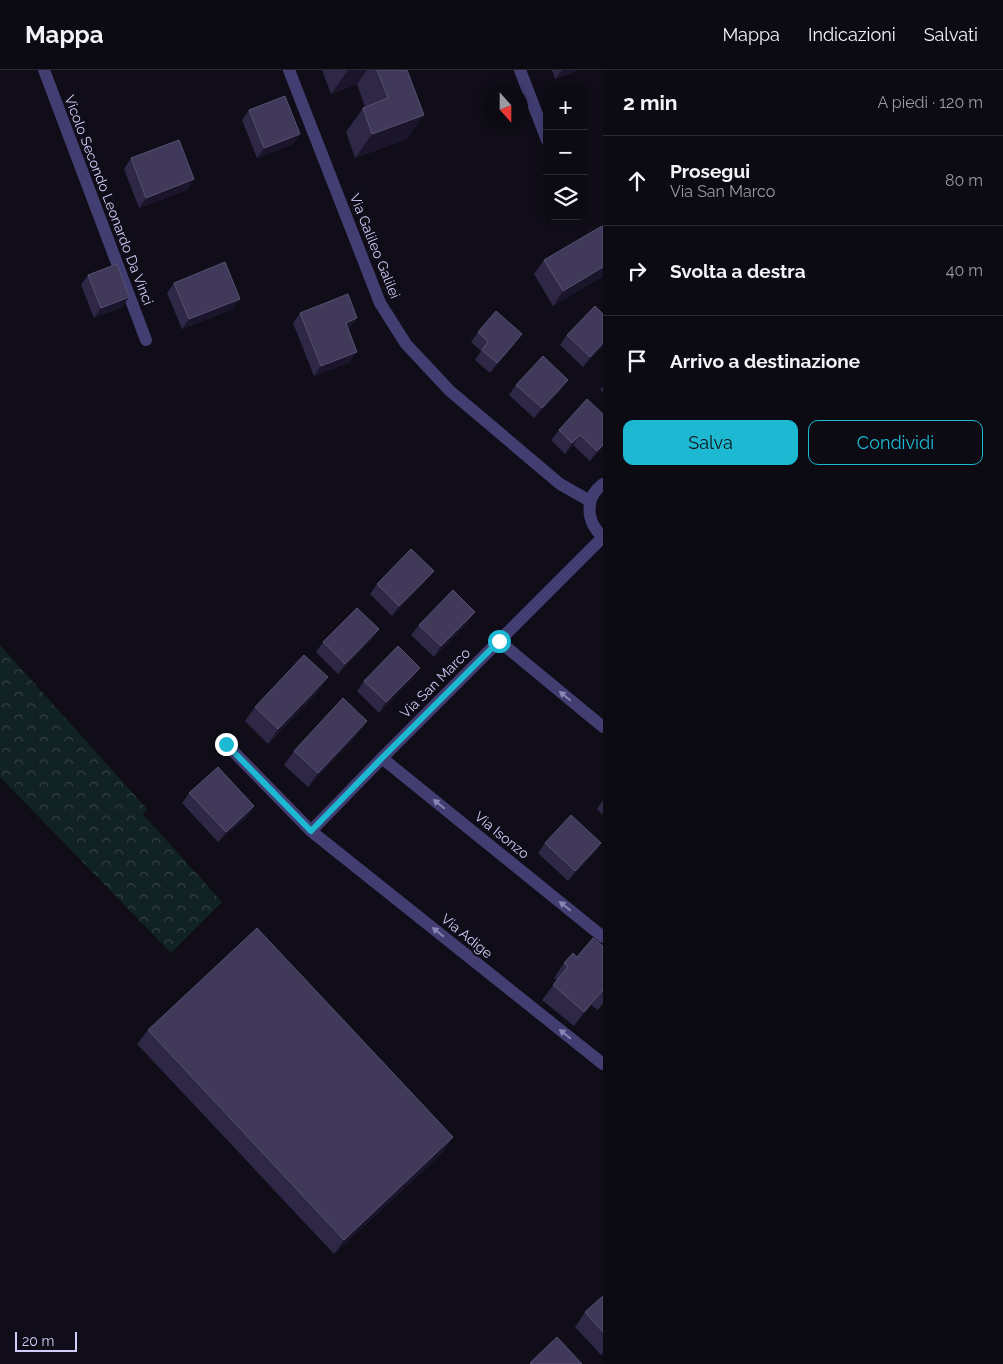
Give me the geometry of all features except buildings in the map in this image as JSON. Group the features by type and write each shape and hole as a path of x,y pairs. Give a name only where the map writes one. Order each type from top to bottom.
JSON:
{"street":[{"name":"Vicolo Secondo Leonardo Da Vinci","path":"44,70 146,340"},
{"name":"Via Galileo Galilei","path":"289,70 380,303 406,344 450,391 560,484 590,501"},
{"path":"520,70 543,130"},
{"path":"603,484 592,496 589,512 597,532 603,537"},
{"name":"Via San Marco","path":"311,831 603,537"},
{"path":"499,641 603,727"},
{"name":"Via Adige","path":"226,744 311,831 603,1064"},
{"name":"Via Isonzo","path":"382,758 603,937"}],"green space":[{"path":"0,645 147,809 143,814 222,902 171,953 0,777"}],"route":[{"path":"226,744 311,831 499,641"}]}
